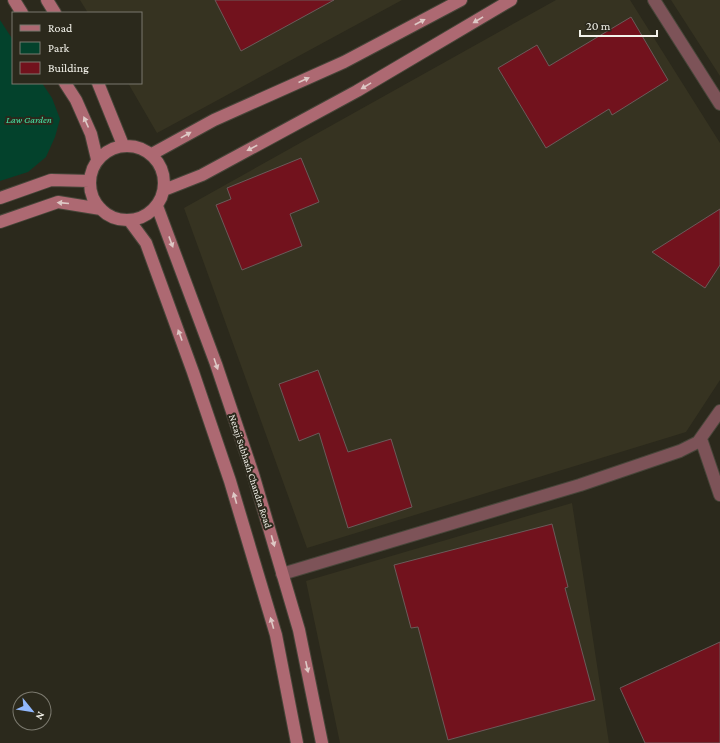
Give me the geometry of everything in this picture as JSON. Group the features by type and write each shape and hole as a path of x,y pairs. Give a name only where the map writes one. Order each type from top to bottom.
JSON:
{"main road":[{"path":"14,0 21,12"},
{"path":"47,0 54,12"},
{"path":"152,154 214,120 344,62 461,0"},
{"path":"164,190 202,175 351,95 511,0"},
{"path":"66,84 76,100 91,134 97,159"},
{"path":"98,84 123,145"},
{"path":"123,145 134,145 144,148 152,154 163,170 165,180 164,190 157,206 140,218 129,220 109,216 101,209 94,201 90,181 91,173 97,159 114,147 123,145"},
{"path":"0,198 51,180 90,181"},
{"path":"0,222 58,202 101,209"},
{"name":"Netaji Subhash Chandra Road","path":"157,206 221,379 253,474 299,630 322,743"},
{"path":"129,220 146,243 193,372 230,481 276,636 298,743"}],"street":[{"path":"654,0 720,104"},
{"path":"282,574 580,485 680,451 694,445 701,438 720,411"},
{"path":"701,438 720,495"}],"shaded area":[{"path":"80,0 402,0 157,133 129,84 142,84 142,12 87,12"},
{"path":"556,0 630,0 720,143 720,380 686,432 307,548 184,208"},
{"path":"671,0 720,0 720,76"},
{"path":"572,503 609,743 340,743 306,581"}],"green space":[{"name":"Law Garden","path":"0,20 12,38 12,84 43,84 52,98 60,119 55,137 46,157 28,172 0,181"}],"building":[{"path":"215,0 334,0 241,51"},
{"path":"631,17 668,80 612,115 609,109 546,148 498,68 537,45 549,66"},
{"path":"301,158 319,202 290,214 302,246 242,270 216,205 231,199 227,188"},
{"path":"720,209 720,265 705,288 652,252"},
{"path":"318,370 348,452 391,439 412,507 348,528 319,433 299,441 279,384"},
{"path":"552,524 568,587 565,588 595,700 448,740 418,627 411,628 394,565"},
{"path":"720,642 720,743 645,743 620,688"}]}
